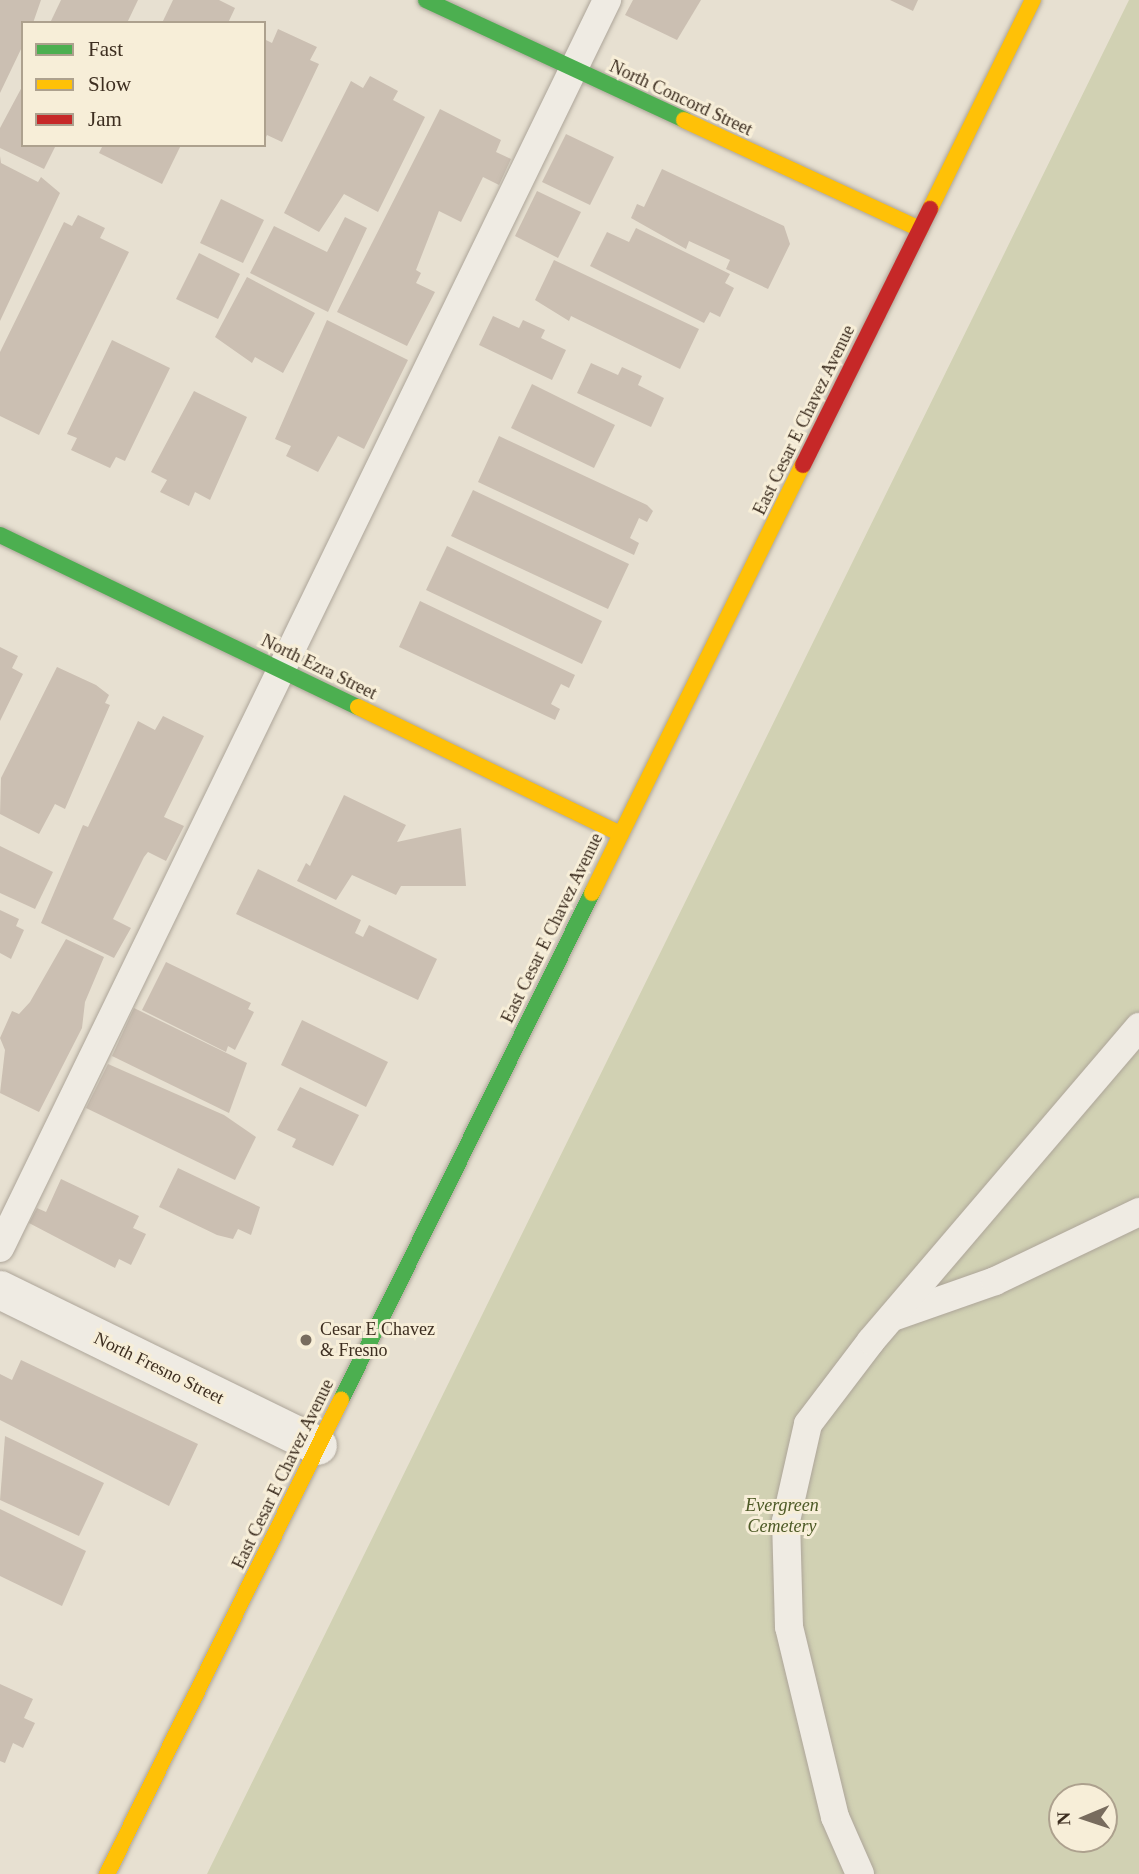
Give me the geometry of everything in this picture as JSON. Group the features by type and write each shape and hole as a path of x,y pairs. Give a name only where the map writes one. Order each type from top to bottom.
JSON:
{"main road":[{"name":"North Concord Street","path":"426,0 920,229"},
{"name":"East Cesar E Chavez Avenue","path":"107,1874 1033,0"},
{"name":"North Ezra Street","path":"0,535 621,834"}],"street":[{"name":"North Fresno Street","path":"0,1290 318,1446"}],"lane":[{"path":"0,1248 279,669 607,0"},
{"path":"860,1874 835,1817 789,1627 786,1521 808,1424 891,1318 1139,1027"},
{"path":"891,1318 995,1281 1139,1212"}],"green space":[{"name":"Evergreen Cemetery","path":"1129,0 1139,0 1139,1874 207,1874"}],"building":[{"path":"0,0 41,0 34,21 21,21 21,49 0,93"},
{"path":"61,0 138,0 128,21 51,21"},
{"path":"173,0 219,0 235,8 229,21 163,21"},
{"path":"633,0 701,0 677,40 625,15"},
{"path":"890,0 918,0 913,11"},
{"path":"278,29 317,47 310,60 319,64 282,142 267,135 266,137 266,40 272,43"},
{"path":"370,76 398,91 393,100 425,117 378,212 344,194 319,232 284,213 351,81 363,88"},
{"path":"21,89 21,147 55,147 44,169 0,148 0,128"},
{"path":"440,109 501,140 496,152 511,159 499,185 483,177 461,222 439,211 416,270 421,273 416,283 435,292 407,346 337,312"},
{"path":"566,134 614,157 590,205 542,182"},
{"path":"102,147 180,147 162,184 99,153"},
{"path":"0,156 1,163 38,182 41,177 60,193 0,321"},
{"path":"662,169 784,226 790,244 768,289 726,269 730,260 689,241 686,249 631,218 637,204 644,207"},
{"path":"537,191 581,212 558,258 515,236"},
{"path":"221,199 264,220 243,263 200,243"},
{"path":"78,215 105,228 100,238 129,252 39,435 0,416 0,352 64,222 72,226"},
{"path":"345,217 367,228 328,312 250,273 274,226 327,252"},
{"path":"636,228 730,274 725,283 734,288 720,317 710,312 704,323 590,266 607,232 629,242"},
{"path":"199,253 240,274 218,319 176,299"},
{"path":"554,260 699,329 680,369 571,316 569,321 535,300"},
{"path":"247,277 315,313 283,373 255,357 252,363 215,337"},
{"path":"493,316 519,328 523,320 545,330 541,338 566,350 552,380 479,345"},
{"path":"327,320 408,360 364,449 338,436 318,472 286,456 291,446 275,439"},
{"path":"112,340 170,368 125,461 116,457 110,468 71,450 77,438 67,434"},
{"path":"591,363 618,375 622,367 642,376 638,385 664,398 651,427 577,393"},
{"path":"532,384 615,425 594,468 511,428"},
{"path":"194,391 247,417 210,500 195,492 189,506 160,492 167,480 151,472"},
{"path":"499,436 647,505 653,511 647,522 639,518 630,538 639,543 634,555 478,482"},
{"path":"473,490 629,564 608,609 451,536"},
{"path":"447,546 602,621 582,664 426,590"},
{"path":"420,601 575,675 569,688 561,684 551,704 560,709 555,720 399,647"},
{"path":"0,647 18,656 12,668 23,674 0,721"},
{"path":"57,667 96,685 109,695 105,703 110,705 65,809 55,804 39,834 0,814 1,778"},
{"path":"163,716 204,736 164,817 184,826 166,861 148,852 144,857 113,919 131,928 114,958 41,923 83,825 88,827 138,721 155,730"},
{"path":"344,795 406,825 397,842 461,828 466,886 401,886 396,895 352,875 336,900 297,881 306,863 310,866"},
{"path":"0,846 53,872 35,909 0,893"},
{"path":"258,869 361,920 355,933 363,937 369,925 437,959 418,1000 236,914"},
{"path":"0,910 19,919 16,926 24,930 11,959 0,953"},
{"path":"66,939 104,957 85,1002 82,1028 39,1112 0,1093 5,1050 0,1038 12,1011 19,1014 30,1002"},
{"path":"166,962 251,1003 248,1009 254,1012 235,1050 228,1046 226,1052 142,1010"},
{"path":"134,1008 247,1063 229,1113 112,1056"},
{"path":"302,1020 388,1062 366,1107 281,1065"},
{"path":"108,1064 224,1115 256,1137 235,1180 86,1108"},
{"path":"300,1087 359,1115 333,1166 292,1147 296,1139 277,1130"},
{"path":"178,1168 260,1207 251,1235 238,1229 233,1239 217,1235 159,1207"},
{"path":"61,1179 139,1216 133,1228 146,1234 131,1265 119,1259 115,1268 29,1223 37,1208 46,1212"},
{"path":"21,1360 198,1444 169,1506 0,1420 0,1374 12,1380"},
{"path":"5,1436 104,1483 79,1536 0,1500"},
{"path":"0,1509 86,1551 62,1606 0,1576"},
{"path":"0,1684 33,1699 24,1718 35,1723 23,1748 13,1743 5,1763 0,1761"}],"traffic: fast":[{"path":"426,0 684,120"},
{"path":"0,535 358,707"},
{"path":"341,1400 592,893"}],"traffic: slow":[{"path":"930,209 1033,0"},
{"path":"684,120 920,229"},
{"path":"592,893 803,465"},
{"path":"358,707 621,834"},
{"path":"107,1874 341,1400"}],"traffic: jam":[{"path":"803,465 930,209"}],"place":[{"name":"Cesar E Chavez & Fresno","path":"306,1340"}]}
